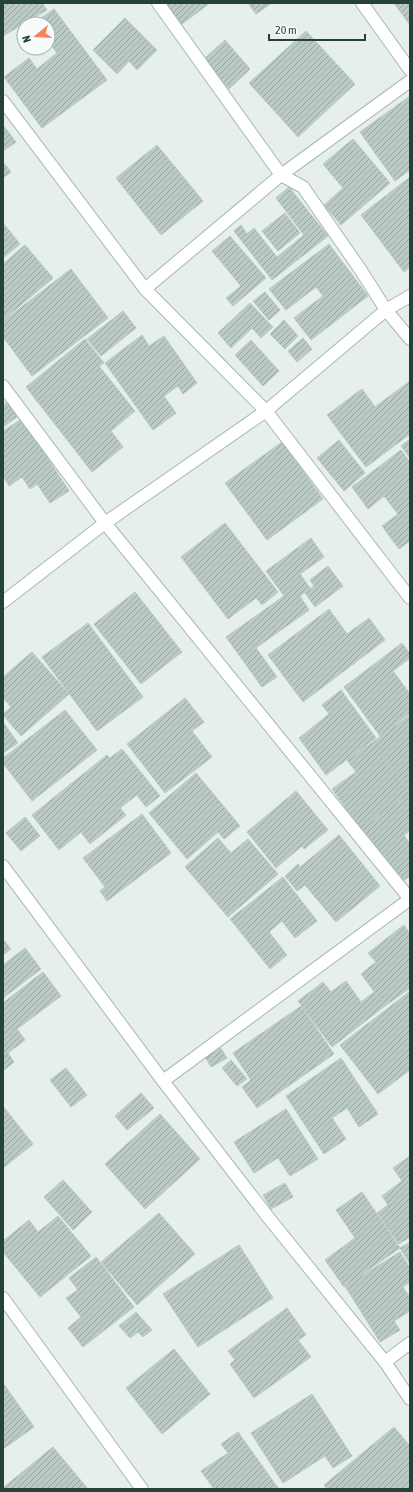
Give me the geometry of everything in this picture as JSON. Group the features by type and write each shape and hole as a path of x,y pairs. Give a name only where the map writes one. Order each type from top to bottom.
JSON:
{"street":[{"path":"158,3 281,175 303,187 362,272 386,310 410,339"},
{"path":"362,3 410,70"},
{"path":"145,289 281,175 410,81"},
{"path":"3,101 145,289 266,411 410,598"},
{"path":"3,602 105,523 266,411 386,310 410,296"},
{"path":"3,386 105,523 410,899 163,1081"},
{"path":"3,866 163,1081 268,1217 385,1362 410,1399"},
{"path":"3,1298 142,1489"},
{"path":"385,1362 410,1343"}],"building":[{"path":"3,3 42,3 47,10 37,16 16,16 16,28 3,36"},
{"path":"161,3 210,3 178,27"},
{"path":"248,3 272,3 256,14"},
{"path":"394,3 410,3 410,25"},
{"path":"54,9 107,80 42,128 4,77 29,58 37,69 53,56 56,56 56,16 44,16"},
{"path":"125,18 157,50 137,70 129,61 117,74 93,50"},
{"path":"306,31 355,84 298,137 249,83"},
{"path":"225,40 250,69 229,89 204,59"},
{"path":"410,96 410,170 395,181 360,132"},
{"path":"3,125 16,142 3,151"},
{"path":"353,139 390,183 341,225 324,205 343,188 323,164"},
{"path":"157,145 203,201 161,235 116,178"},
{"path":"3,162 11,172 3,178"},
{"path":"410,177 410,267 404,272 361,215"},
{"path":"289,187 328,236 272,280 234,231 241,225 247,234 254,228 277,257 304,235 276,198"},
{"path":"285,213 300,233 278,251 262,231"},
{"path":"3,223 20,244 3,258"},
{"path":"230,236 266,278 233,306 226,298 241,286 212,251"},
{"path":"329,244 368,296 311,340 294,318 323,296 316,287 286,310 269,289"},
{"path":"25,245 53,278 3,320 3,264"},
{"path":"71,269 108,318 32,376 3,337 3,321"},
{"path":"265,292 280,310 269,320 253,301"},
{"path":"250,303 273,327 261,338 252,328 231,348 218,333"},
{"path":"123,311 136,328 101,356 87,339"},
{"path":"284,320 298,336 285,349 270,334"},
{"path":"142,335 149,346 164,336 197,383 183,394 178,386 164,396 176,413 153,430 105,363"},
{"path":"303,338 312,349 297,362 288,351"},
{"path":"85,339 104,363 99,366 135,411 111,431 123,447 92,472 26,387"},
{"path":"251,340 279,371 263,386 235,355"},
{"path":"410,381 410,434 366,467 327,415 362,389 375,407"},
{"path":"7,402 17,417 3,427 3,405"},
{"path":"22,419 69,491 50,503 37,484 30,489 22,477 9,486 3,476 3,431"},
{"path":"410,439 410,458 401,446"},
{"path":"339,440 365,473 344,491 317,458"},
{"path":"282,442 323,499 267,540 225,483"},
{"path":"401,450 410,462 410,541 399,549 382,526 398,514 384,496 368,509 352,487"},
{"path":"225,523 278,592 262,605 256,598 228,619 181,557"},
{"path":"311,538 324,557 300,574 310,588 300,596 309,610 256,648 277,677 262,687 226,637 284,596 266,571"},
{"path":"328,566 343,586 315,607 305,593 314,586 310,580"},
{"path":"135,592 182,652 141,684 94,624"},
{"path":"329,609 347,634 369,618 385,640 303,702 268,655"},
{"path":"88,623 143,697 97,731 42,657"},
{"path":"402,643 410,654 410,658 393,671 410,694 410,713 380,736 344,687"},
{"path":"32,652 69,694 21,736 3,715 11,707 3,698 3,677"},
{"path":"341,690 376,738 326,775 299,738 329,714 322,705"},
{"path":"185,698 204,722 192,731 212,757 165,793 127,744"},
{"path":"65,710 97,750 32,801 3,763 3,758"},
{"path":"410,715 410,793 373,742"},
{"path":"3,722 18,743 3,753"},
{"path":"373,742 410,793 361,829 332,789 356,772 347,760"},
{"path":"122,749 160,796 146,807 137,795 120,808 126,815 90,844 81,832 59,850 32,815 107,755 110,758"},
{"path":"196,773 240,826 224,839 218,832 187,859 149,813"},
{"path":"296,791 328,830 304,849 302,846 276,868 247,832"},
{"path":"410,793 410,831 404,835 410,844 410,876 400,883 361,829"},
{"path":"142,814 171,853 107,901 100,891 105,887 83,858"},
{"path":"25,817 40,836 21,851 6,833"},
{"path":"339,835 380,886 336,922 305,885 297,891 285,876 298,864 300,867"},
{"path":"218,838 231,853 248,839 278,874 228,917 185,867"},
{"path":"283,877 317,921 295,938 282,921 269,932 287,955 270,969 230,919"},
{"path":"404,925 410,934 410,988 385,1006 361,974 376,962 368,953"},
{"path":"3,939 11,949 3,955"},
{"path":"25,948 41,969 3,998 3,965"},
{"path":"43,972 61,996 17,1029 25,1040 8,1053 14,1062 3,1071 3,1003"},
{"path":"346,981 361,1002 374,992 385,1006 332,1047 298,1001 323,982 331,992"},
{"path":"409,992 410,1070 378,1094 340,1045"},
{"path":"301,1006 334,1054 257,1108 242,1087 251,1080 233,1053"},
{"path":"218,1044 227,1058 211,1067 203,1053"},
{"path":"341,1058 378,1114 359,1127 347,1108 332,1118 346,1139 324,1154 286,1096"},
{"path":"231,1060 247,1079 237,1086 222,1068"},
{"path":"66,1068 87,1095 71,1107 50,1080"},
{"path":"141,1093 154,1108 127,1130 115,1116"},
{"path":"3,1106 33,1144 3,1168"},
{"path":"286,1109 318,1159 290,1176 278,1158 254,1173 234,1142"},
{"path":"160,1114 200,1159 145,1209 105,1164"},
{"path":"410,1156 410,1237 399,1244 377,1213 388,1205 382,1196 402,1181 393,1168"},
{"path":"63,1180 92,1212 73,1230 44,1197"},
{"path":"285,1183 293,1197 271,1209 263,1195"},
{"path":"362,1192 400,1248 344,1287 325,1260 355,1238 336,1210"},
{"path":"159,1213 195,1254 137,1305 101,1262"},
{"path":"58,1216 91,1256 40,1297 3,1252 3,1241 29,1220 38,1232"},
{"path":"410,1242 410,1264 400,1248"},
{"path":"239,1245 273,1298 198,1347 163,1294"},
{"path":"400,1252 410,1268 410,1282 403,1287 410,1298 410,1311 394,1321 400,1330 380,1342 345,1286"},
{"path":"96,1257 134,1307 83,1347 68,1328 81,1317 66,1298 78,1290 69,1278"},
{"path":"287,1308 306,1335 298,1340 311,1357 254,1398 230,1364 235,1360 228,1351"},
{"path":"136,1312 152,1330 143,1337 138,1332 130,1338 119,1326"},
{"path":"174,1349 210,1394 162,1434 126,1388"},
{"path":"3,1383 34,1427 3,1449"},
{"path":"312,1394 352,1456 333,1468 325,1456 283,1483 251,1433"},
{"path":"394,1427 410,1446 410,1489 327,1489 324,1485"},
{"path":"238,1432 278,1488 277,1489 214,1489 201,1471 228,1453 221,1444"},
{"path":"53,1447 88,1489 6,1489 4,1487"}]}
